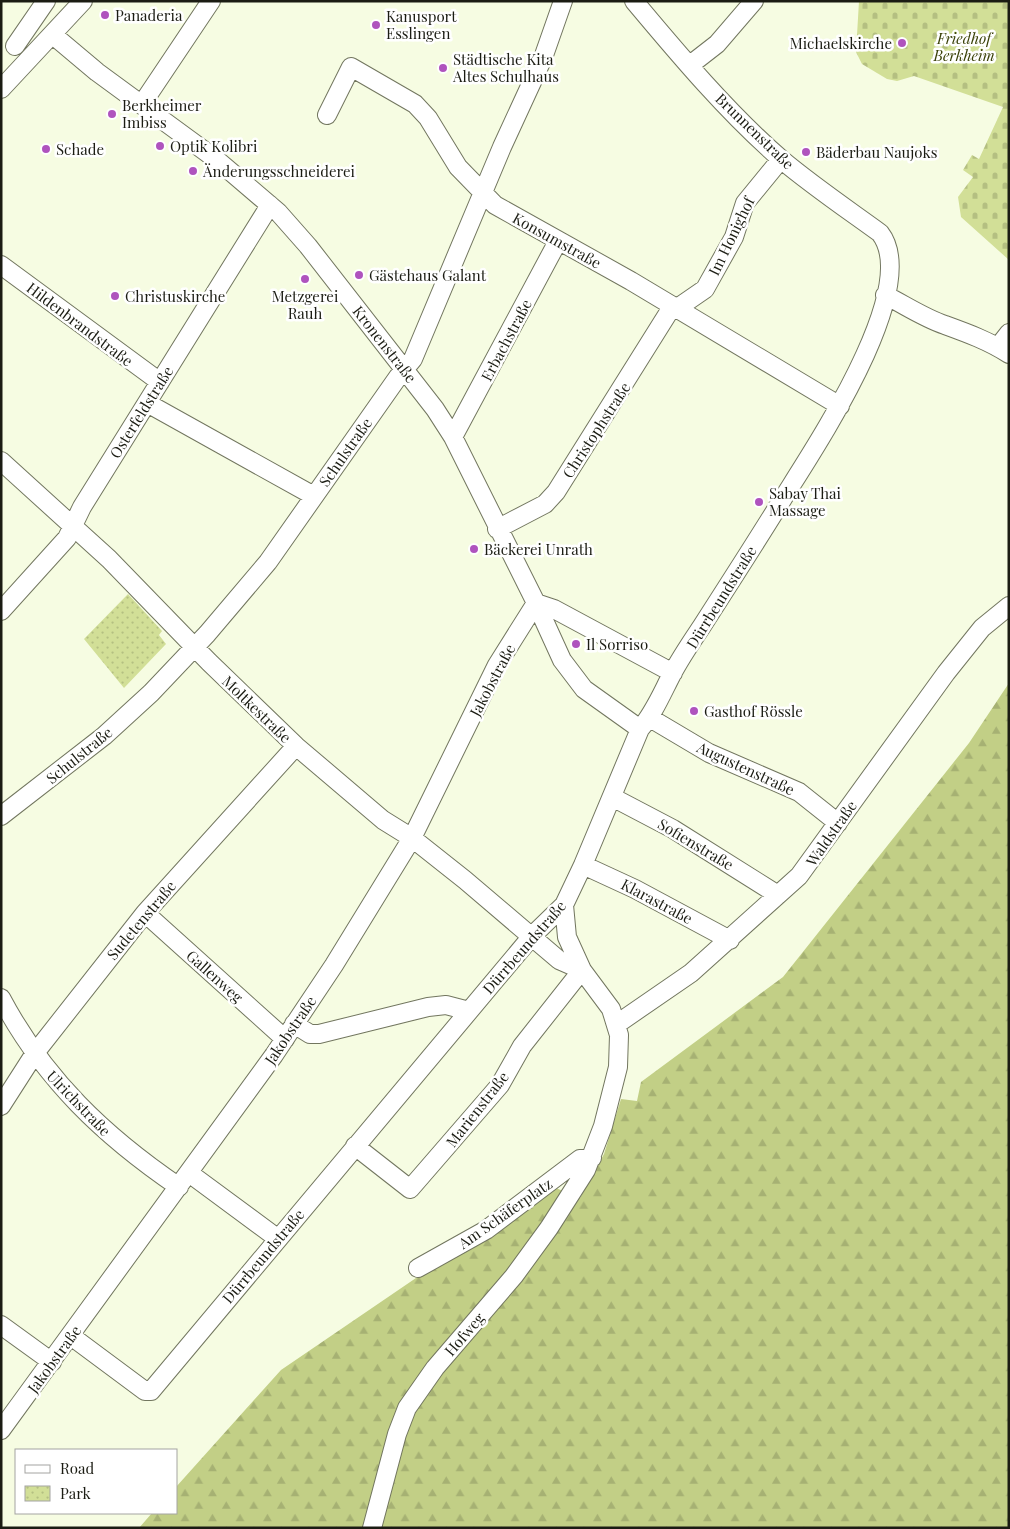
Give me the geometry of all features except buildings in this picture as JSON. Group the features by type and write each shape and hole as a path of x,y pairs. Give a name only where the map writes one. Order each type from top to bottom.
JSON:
{"street":[{"path":"31,59 8,43 46,1"},
{"path":"1,89 83,1"},
{"path":"142,104 211,1"},
{"name":"Schulstraße","path":"1,816 51,779 110,731 151,693 195,647 268,562 418,352 482,194 543,58 564,1"},
{"name":"Brunnenstraße","path":"634,1 736,115 782,159 880,233 889,247"},
{"path":"690,65 723,38 754,1"},
{"name":"Kronenstraße","path":"53,35 97,72 217,160 270,205 308,246 436,408 536,603"},
{"name":"Konsumstraße","path":"327,115 351,67 415,104 428,118 458,167 482,194 495,205 840,406"},
{"name":"Im Honighof","path":"674,308 704,289 734,237 745,202 782,159"},
{"name":"Osterfeldstraße","path":"1,611 67,538 82,507 270,205"},
{"name":"Erbachstraße","path":"453,438 558,241"},
{"name":"Dürrbeundstraße","path":"71,1336 149,1392 532,936 564,905 645,724 673,673 840,406 862,363 878,321 885,295 889,247"},
{"name":"Hildenbrandstraße","path":"1,264 160,382"},
{"path":"885,295 944,325 958,329 1003,350 1009,333"},
{"name":"Christophstraße","path":"497,530 545,504 556,492 674,308"},
{"path":"146,403 314,496"},
{"name":"Moltkestraße","path":"1,461 74,525 296,746 383,820 412,838 532,936"},
{"path":"536,603 554,609 673,673"},
{"name":"Augustenstraße","path":"536,603 548,633 573,678 597,700 645,724 799,792 838,823"},
{"name":"Jakobstraße","path":"1,1430 184,1180 285,1038 334,965 412,838 497,665 536,603"},
{"name":"Waldstraße","path":"617,1024 685,978 730,940 805,870 946,673 982,628 1009,606"},
{"name":"Sudetenstraße","path":"1,1106 35,1053 145,912 296,746"},
{"name":"Sofienstraße","path":"612,798 673,829 778,895"},
{"name":"Klarastraße","path":"583,865 635,889 730,940"},
{"path":"564,905 567,937 582,970 606,1001 617,1024 620,1045 618,1067 592,1158"},
{"name":"Gallenweg","path":"145,912 285,1038"},
{"path":"532,936 559,960 582,970"},
{"name":"Marienstraße","path":"355,1146 410,1190 500,1085 522,1046 582,970"},
{"name":"Ulrichstraße","path":"1,998 35,1053 57,1083 96,1122 132,1153 184,1180 277,1238"},
{"path":"294,1024 310,1034 319,1034 433,1006 452,1006 469,1011"},
{"name":"Am Schäferplatz","path":"418,1268 486,1230 582,1158 592,1158"},
{"name":"Hofweg","path":"372,1528 396,1434 407,1408 435,1368 526,1260 572,1195 592,1158"},
{"path":"1,1325 52,1362"}],"green space":[{"name":"Friedhof Berkheim","path":"859,1 1009,1 1009,260 961,217 958,197 973,177 963,170 972,155 979,159 1003,107 914,76 897,81 887,79 862,64 856,52"},
{"path":"128,594 162,631 159,635 166,644 124,688 84,639"},
{"path":"1009,683 1009,1528 139,1528 151,1514 178,1514 178,1485 281,1370 551,1186 580,1198 604,1154 621,1099 637,1101 641,1082 783,977 969,743"}],"place":[{"name":"Panaderia","path":"105,15"},
{"name":"Kanusport Esslingen","path":"376,25"},
{"name":"Michaelskirche","path":"902,43"},
{"name":"Städtische Kita Altes Schulhaus","path":"443,68"},
{"name":"Berkheimer Imbiss","path":"112,114"},
{"name":"Optik Kolibri","path":"160,146"},
{"name":"Schade","path":"46,149"},
{"name":"Bäderbau Naujoks","path":"806,152"},
{"name":"Änderungsschneiderei","path":"193,171"},
{"name":"Gästehaus Galant","path":"359,275"},
{"name":"Metzgerei Rauh","path":"305,279"},
{"name":"Christuskirche","path":"115,296"},
{"name":"Sabay Thai Massage","path":"759,502"},
{"name":"Bäckerei Unrath","path":"474,549"},
{"name":"Il Sorriso","path":"576,644"},
{"name":"Gasthof Rössle","path":"694,711"}]}
